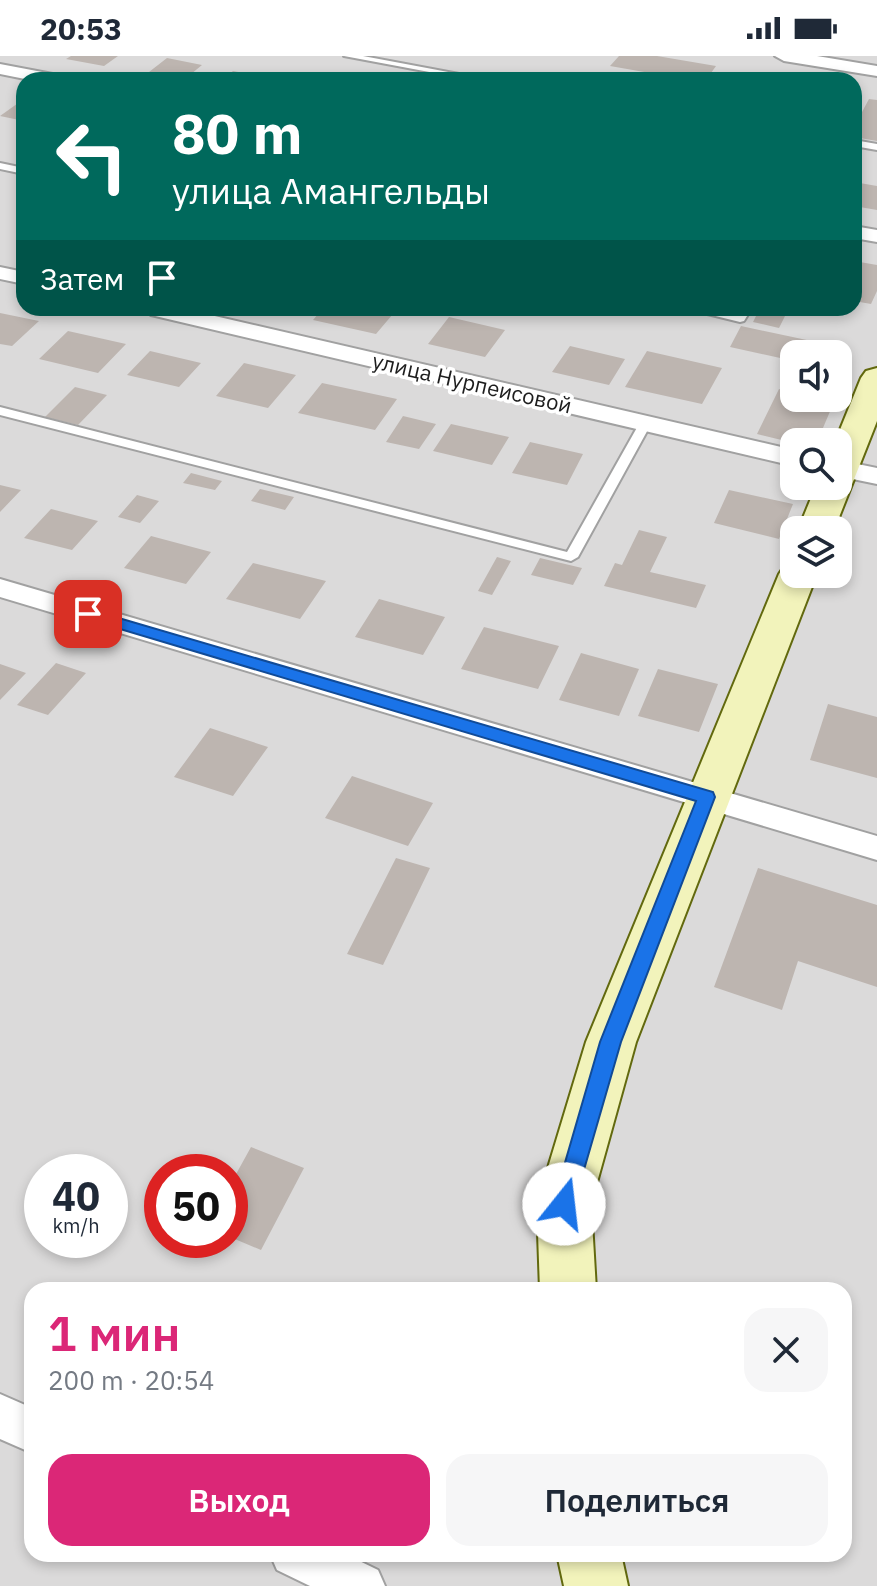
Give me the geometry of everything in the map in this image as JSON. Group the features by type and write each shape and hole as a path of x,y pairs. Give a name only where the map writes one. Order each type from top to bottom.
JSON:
{"main road":[{"path":"852,440 877,378"},
{"path":"568,1282 564,1204 611,1042 706,797 792,588"},
{"path":"591,1562 596,1586"}],"street":[{"path":"784,56 877,71"},
{"name":"улица Нурпеисовой","path":"185,316 780,455"},
{"path":"852,475 877,476"},
{"path":"0,588 877,848"},
{"path":"0,1416 24,1427"},
{"path":"310,1562 362,1586"}],"lane":[{"path":"348,56 441,72"},
{"path":"0,411 571,557 645,424"}],"shaded area":[{"path":"0,56 877,56 877,1586 0,1586"}],"building":[{"path":"71,56 118,56 104,66 66,59"},
{"path":"619,56 657,56 716,66 712,72 644,72 610,66"},
{"path":"167,58 202,65 194,72 149,72"},
{"path":"869,99 877,100 877,141 862,138 862,112"},
{"path":"16,105 16,119 0,116"},
{"path":"862,183 877,186 877,210 862,207"},
{"path":"862,262 877,265 877,291 871,304 862,302"},
{"path":"0,313 39,321 12,346 0,344"},
{"path":"316,316 391,316 376,334 313,320"},
{"path":"756,316 785,316 779,328 753,322"},
{"path":"449,317 505,330 485,357 428,344"},
{"path":"741,326 807,340 780,340 780,358 730,347"},
{"path":"68,331 126,344 98,373 39,359"},
{"path":"570,346 625,359 609,385 552,372"},
{"path":"150,351 201,363 179,387 127,375"},
{"path":"647,351 722,368 702,404 625,387"},
{"path":"244,363 296,375 268,408 216,396"},
{"path":"322,383 397,399 375,430 298,413"},
{"path":"75,387 107,395 78,425 45,417"},
{"path":"779,389 780,412 830,412 823,428 780,428 780,440 757,434"},
{"path":"403,416 436,424 419,449 386,442"},
{"path":"451,424 509,437 492,465 433,451"},
{"path":"530,442 583,454 567,485 512,473"},
{"path":"191,473 222,481 215,490 183,483"},
{"path":"0,485 21,490 0,512"},
{"path":"260,489 294,497 285,510 251,501"},
{"path":"729,490 793,504 788,516 780,516 779,539 714,523"},
{"path":"137,495 159,501 140,523 118,517"},
{"path":"51,509 98,521 72,550 24,538"},
{"path":"639,530 667,537 650,572 706,585 696,608 604,586 615,563 622,565"},
{"path":"151,536 211,552 186,584 124,568"},
{"path":"497,557 511,561 492,595 478,591"},
{"path":"540,558 582,568 573,585 531,575"},
{"path":"253,563 326,581 300,619 226,599"},
{"path":"379,599 445,617 423,655 355,637"},
{"path":"484,627 559,646 538,689 461,669"},
{"path":"581,653 639,669 619,716 559,700"},
{"path":"56,663 86,673 48,715 17,705"},
{"path":"0,664 26,673 0,700"},
{"path":"658,669 718,684 699,732 638,716"},
{"path":"828,704 877,717 877,778 810,760"},
{"path":"210,728 268,747 233,796 174,777"},
{"path":"352,776 433,803 408,846 325,818"},
{"path":"396,858 430,868 383,965 347,954"},
{"path":"758,868 877,905 877,987 798,961 782,1010 714,987"},
{"path":"251,1147 304,1168 261,1250 248,1245 247,1154"}],"route":[{"path":"88,614 706,797 611,1042 564,1204"}]}
